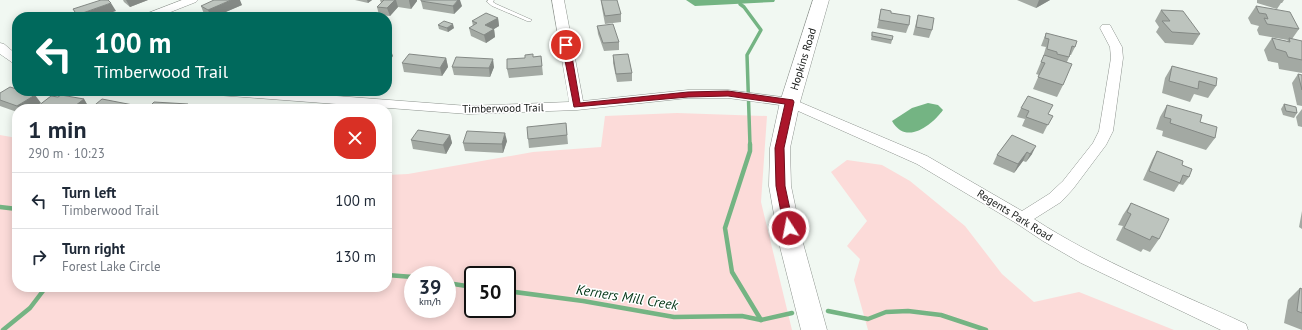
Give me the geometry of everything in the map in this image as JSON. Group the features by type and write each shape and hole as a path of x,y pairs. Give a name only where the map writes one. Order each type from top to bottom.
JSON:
{"main road":[{"name":"Hopkins Road","path":"814,330 791,243 780,186 780,148 790,102 821,0"}],"street":[{"path":"160,12 192,0"},
{"path":"558,0 577,106"},
{"path":"1022,219 1055,198 1068,185 1099,145 1106,131 1117,58 1116,47 1106,28"},
{"path":"0,47 12,57"},
{"name":"Timberwood Trail","path":"392,104 468,110 577,106 688,94 728,94 790,102"},
{"name":"Timberwood Trail","path":"283,96 389,104"},
{"name":"Regents Park Road","path":"790,102 922,160 1022,219 1049,237 1087,258 1239,330"}],"lane":[{"path":"491,0 490,2 494,5 529,20"}],"shaded area":[{"path":"686,0 775,0 774,2 695,6"},
{"path":"928,103 938,105 943,110 926,127 911,132 904,132 892,121 912,108"},
{"path":"677,113 767,116 761,202 792,330 0,330 0,135 12,137 12,292 392,292 392,175 408,174 533,152 601,147 605,116"},
{"path":"847,160 882,165 910,181 965,226 1002,274 1034,302 1079,292 1174,330 868,330 854,280 860,259 847,246 867,221 831,172"}],"building":[{"path":"101,0 108,0 111,3 86,12 75,12 73,9"},
{"path":"214,0 231,0 208,10 201,6"},
{"path":"384,0 395,0 387,8 377,7"},
{"path":"421,0 458,0 453,6"},
{"path":"601,0 617,0 621,14 605,16"},
{"path":"1256,6 1290,12 1299,29 1267,24 1264,18 1268,19 1266,14 1259,13"},
{"path":"881,9 891,11 891,13 910,16 909,25 879,20"},
{"path":"1161,10 1183,11 1200,34 1172,32 1162,21 1170,21"},
{"path":"486,13 498,18 485,25 494,29 484,35 469,28 477,23 472,21"},
{"path":"918,15 934,18 932,30 916,27"},
{"path":"444,21 453,24 447,28 438,25"},
{"path":"613,24 619,42 603,43 597,26"},
{"path":"872,32 893,36 892,40 872,36"},
{"path":"1046,33 1077,41 1075,47 1072,46 1069,57 1057,54 1057,52 1047,49 1049,39 1045,38"},
{"path":"1272,38 1290,42 1289,38 1302,41 1302,60 1288,57 1286,52 1276,49"},
{"path":"409,54 446,58 440,68 402,63"},
{"path":"533,54 533,57 541,56 542,66 507,69 507,59 525,58 525,55"},
{"path":"628,54 632,73 616,74 613,55"},
{"path":"1044,55 1072,64 1063,85 1038,77 1045,63 1041,62"},
{"path":"456,57 493,59 489,68 452,67"},
{"path":"1172,66 1217,78 1216,86 1199,81 1198,89 1169,81"},
{"path":"1298,74 1302,75 1302,90"},
{"path":"10,87 12,88 12,96 33,96 20,104 12,104 0,100 0,93"},
{"path":"51,96 67,96 84,99 78,104 41,104"},
{"path":"1028,96 1053,105 1048,114 1053,116 1048,125 1026,117 1029,111 1021,108"},
{"path":"102,99 128,104 96,104"},
{"path":"154,102 188,104 152,104"},
{"path":"1284,104 1296,107 1297,113 1286,111"},
{"path":"1167,105 1202,115 1200,122 1217,127 1215,138 1170,123 1171,119 1164,117"},
{"path":"566,123 567,135 528,139 527,127"},
{"path":"418,130 450,135 443,145 411,140"},
{"path":"467,131 505,133 502,144 463,143"},
{"path":"1012,135 1036,146 1030,154 1027,152 1018,164 997,155"},
{"path":"1157,151 1183,161 1182,165 1192,169 1189,177 1183,175 1180,183 1149,171"},
{"path":"1131,203 1169,219 1159,239 1152,236 1150,240 1124,228 1131,214 1127,212"},
{"path":"1300,288 1302,289 1302,313 1297,311"}],"waterway":[{"path":"740,4 744,7 761,30 747,55 750,145"},
{"path":"750,145 750,151 725,228 732,272 761,320"},
{"name":"Kerners Mill Creek","path":"0,207 12,208"},
{"name":"Kerners Mill Creek","path":"392,275 404,276"},
{"name":"Kerners Mill Creek","path":"456,284 464,286"},
{"path":"3,330 30,308 42,292"},
{"name":"Kerners Mill Creek","path":"516,292 583,301 674,317 742,316 761,320"},
{"name":"Kerners Mill Creek","path":"828,311 868,319 886,312 908,311 941,315 986,330"},
{"name":"Kerners Mill Creek","path":"761,320 792,313"}],"route":[{"path":"566,45 577,106 688,94 728,94 790,102 780,148 780,186 789,228"}]}
